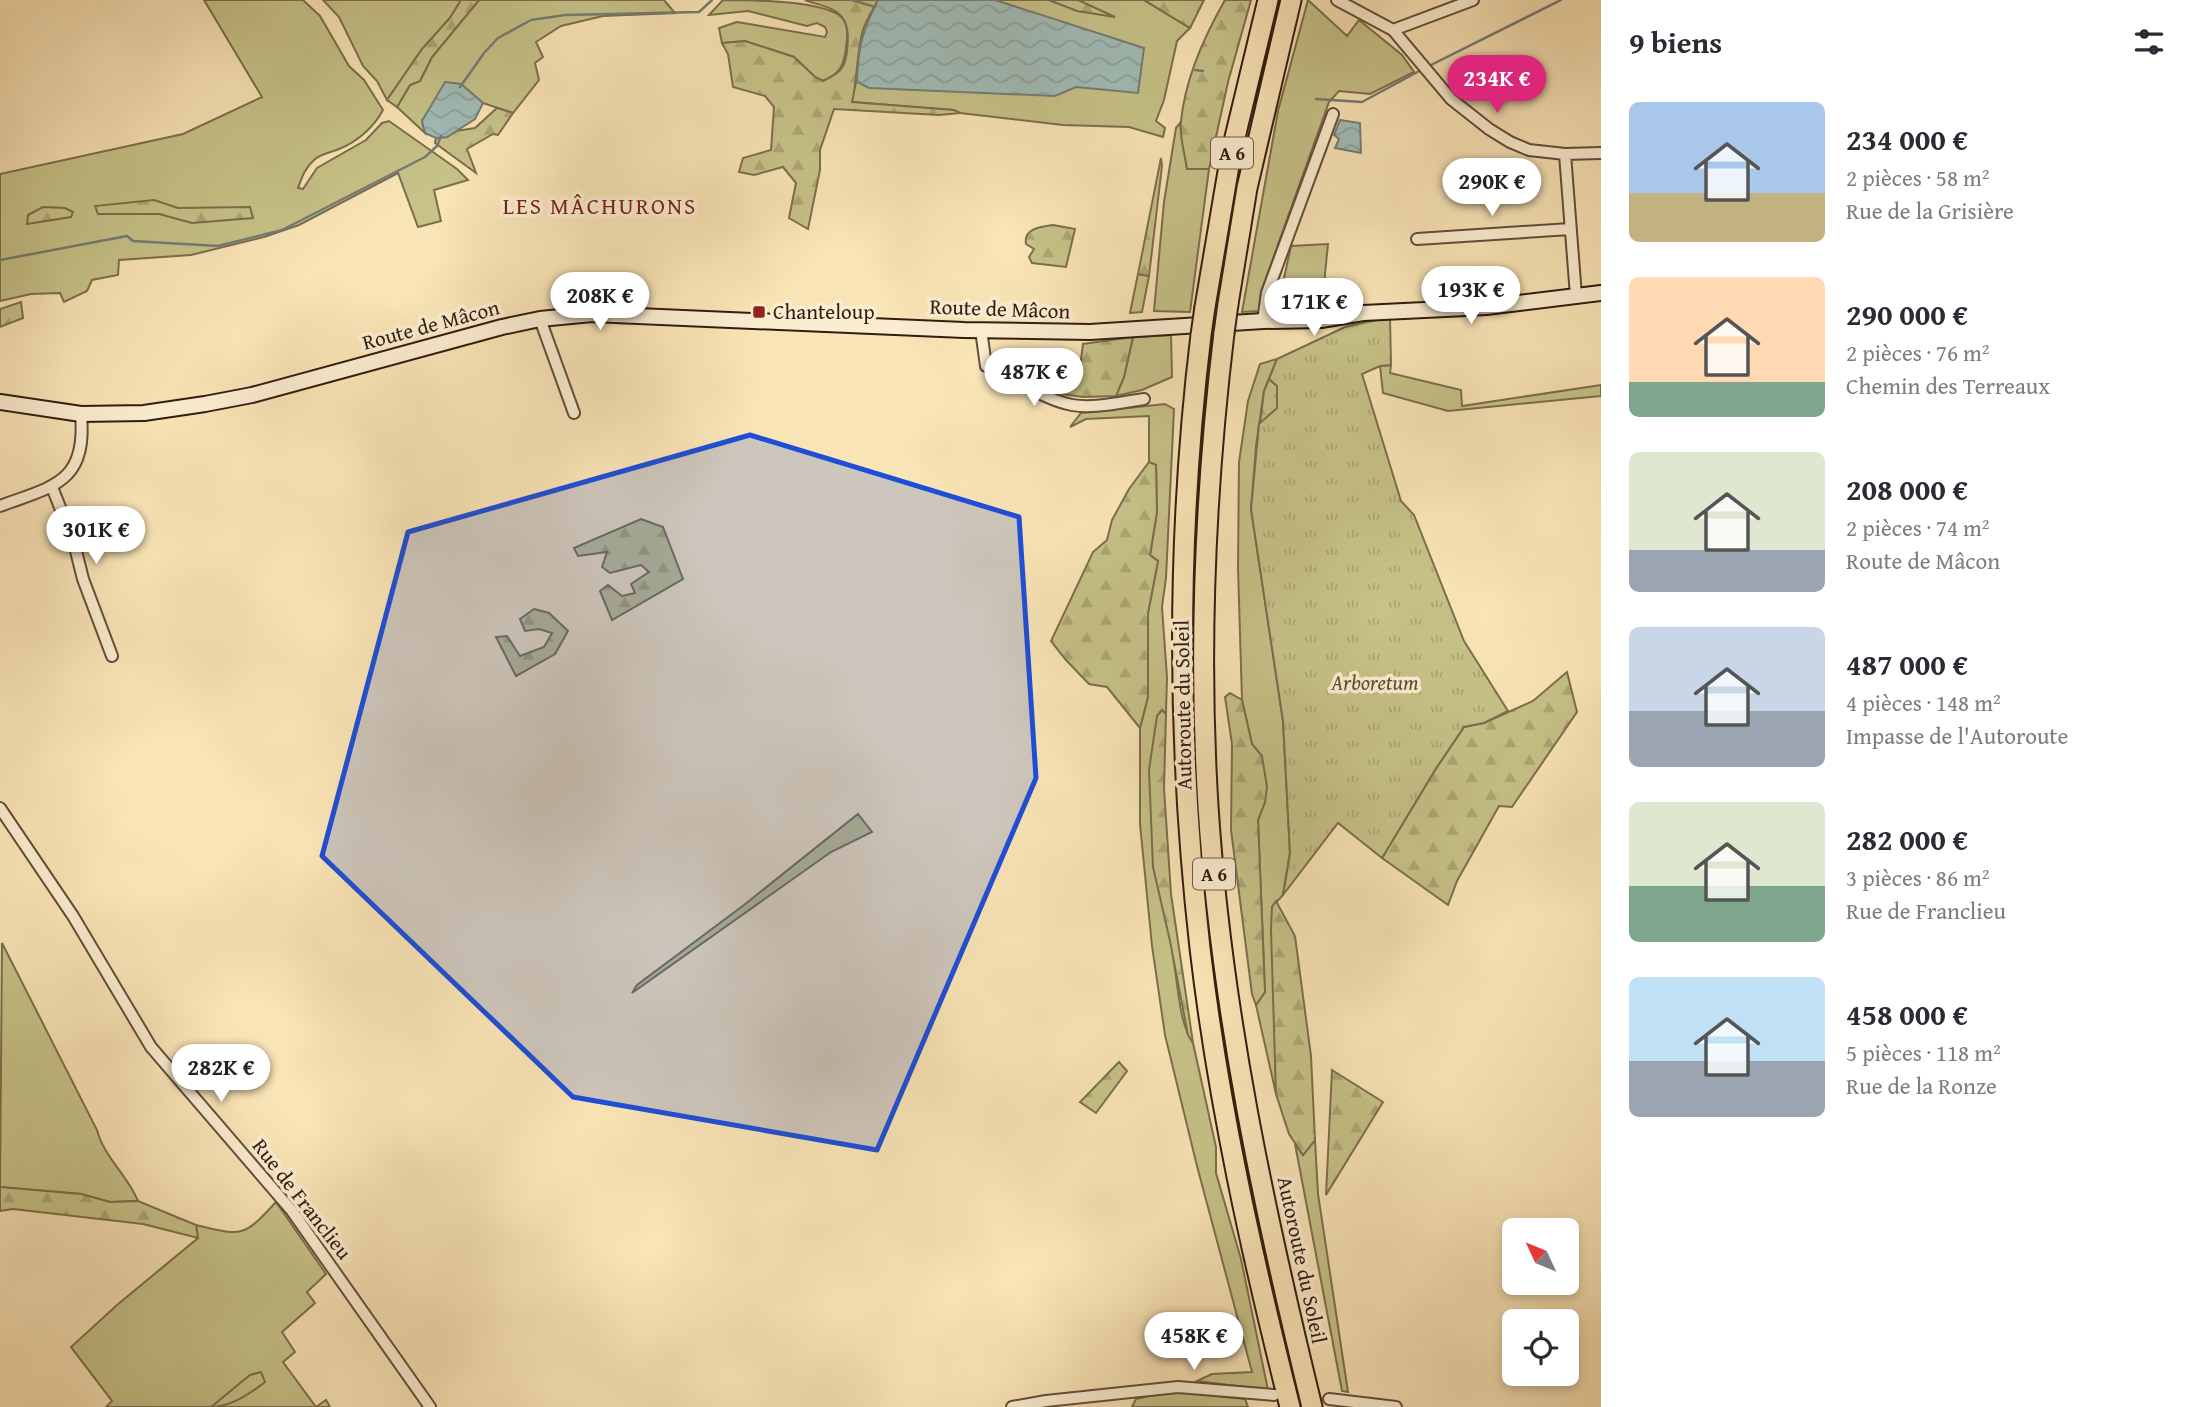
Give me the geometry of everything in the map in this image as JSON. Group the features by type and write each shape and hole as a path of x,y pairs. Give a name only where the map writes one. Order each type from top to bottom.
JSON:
{"highway":[{"name":"Autoroute du Soleil","path":"1268,0 1231,153 1211,325 1191,416 1183,538 1182,687 1187,810 1199,938 1213,1034 1234,1160 1290,1407"},
{"name":"Autoroute du Soleil","path":"1291,0 1247,188 1228,303 1211,325 1213,423 1205,541 1203,689 1215,881 1231,1014 1268,1214 1321,1403"}],"street":[{"path":"1338,0 1393,30 1451,99 1489,129 1529,150 1565,154 1601,153"},
{"path":"1393,30 1473,0"},
{"path":"1263,321 1267,293 1333,114"},
{"path":"1565,154 1576,296"},
{"path":"1417,239 1570,229"},
{"name":"Route de Mâcon","path":"0,402 81,414 145,413 240,397 540,319 592,314 1090,332 1321,320 1363,313 1476,308 1601,293"},
{"path":"540,319 574,413"},
{"path":"981,330 986,366 1005,373 1038,393 1072,405 1144,399"},
{"path":"0,506 52,487 67,477 77,461 81,446 81,414"},
{"path":"52,487 74,543 83,579 111,656"},
{"name":"Rue de Franclieu","path":"0,808 73,916 150,1047 292,1211 430,1407"},
{"path":"1012,1407 1178,1387 1274,1395"},
{"path":"1115,1395 1115,1407"},
{"path":"1321,1403 1396,1407"}],"highlighted area":[{"path":"750,435 1019,517 1036,778 877,1150 573,1097 322,856 408,532"}],"green space":[{"path":"204,0 303,0 320,16 349,66 364,80 383,110 370,128 358,138 314,160 302,176 298,188 303,189 317,168 366,140 382,123 389,121 457,169 468,180 434,190 441,221 418,227 398,173 299,225 264,237 191,255 119,260 118,275 92,280 87,291 64,302 60,293 31,294 0,301 0,174 183,134 262,97"},
{"path":"323,0 461,0 450,18 422,49 387,100 377,81 363,66 339,17"},
{"path":"461,0 479,0 432,57 420,81 410,85 397,107 387,100 422,49 450,18"},
{"path":"479,0 664,0 675,13 603,16 561,26 536,42 543,57 535,63 539,80 513,113 483,103 461,84 422,120 425,133 397,107 410,85 420,81 432,57"},
{"path":"723,0 789,2 836,13 846,23 847,30 845,54 840,68 823,81 794,57 745,41 722,43 719,28 737,22 825,37 827,32 825,27 817,23 807,26 748,11 709,15"},
{"path":"805,0 878,0 863,30 852,102 954,110 960,113 939,115 834,109 820,150 820,170 808,229 789,218 796,183 783,167 754,175 739,172 743,158 771,150 774,107 765,96 733,87 728,54 722,43 745,41 794,57 815,77 823,81 829,78 844,64 848,42 846,24 837,12"},
{"path":"878,0 1049,0 1077,10 1111,16 1078,0 1144,0 1190,28 1177,41 1164,100 1156,121 1165,128 1163,137 1129,127 1063,125 960,113 954,110 851,102"},
{"path":"1049,0 1078,0 1115,17 1077,11"},
{"path":"1144,0 1204,0 1190,28"},
{"path":"1225,0 1251,0 1228,82 1209,169 1187,169 1181,139 1183,105 1203,43"},
{"path":"1308,0 1347,36 1359,20 1402,55 1414,72 1370,94 1339,91 1329,102 1261,292 1259,311 1242,312 1278,111"},
{"path":"497,108 513,113 498,135 493,134 467,149 476,173 435,143 436,138 475,128"},
{"path":"1180,123 1187,169 1209,169 1190,312 1154,311 1164,202 1176,128"},
{"path":"1161,158 1162,166 1149,276 1138,274"},
{"path":"154,200 178,208 250,207 253,218 192,223 159,214 98,214 95,206"},
{"path":"43,207 65,208 73,212 71,217 27,224 28,215"},
{"path":"1053,225 1075,229 1066,267 1032,263 1029,257 1034,249 1026,244 1030,231"},
{"path":"1328,244 1323,294 1279,301 1291,246"},
{"path":"1138,274 1149,276 1142,312 1130,313"},
{"path":"21,302 23,318 0,327 0,309"},
{"name":"Arboretum","path":"1390,317 1391,365 1380,366 1362,374 1401,501 1414,515 1464,641 1508,711 1484,723 1464,727 1382,858 1338,823 1283,895 1290,853 1283,721 1251,509 1259,424 1277,408 1277,386 1269,379 1277,359 1345,327"},
{"path":"1171,335 1172,377 1142,390 1116,396 1124,377 1133,337"},
{"path":"1133,337 1124,377 1116,396 1083,397 1062,394 1068,382 1078,383 1083,344"},
{"path":"1277,359 1264,391 1251,509 1283,721 1290,853 1283,895 1272,907 1276,1094 1256,1005 1265,992 1258,820 1265,802 1242,700 1238,567 1239,462 1248,401 1260,364"},
{"path":"1391,365 1390,373 1461,390 1462,406 1601,385 1601,396 1448,411 1383,393 1380,366"},
{"path":"1269,379 1277,386 1277,409 1260,424 1264,391"},
{"path":"1165,404 1174,409 1166,578 1162,607 1167,677 1166,714 1162,710 1157,716 1168,912 1181,1011 1193,1043 1216,1147 1216,1173 1241,1259 1268,1390 1197,1381 1212,1374 1252,1372 1165,1035 1152,946 1140,824 1140,728 1148,696 1148,613 1158,561 1150,555 1157,512 1156,465 1149,462 1149,416 1086,419 1070,427 1081,413"},
{"path":"1149,462 1156,465 1157,512 1150,555 1158,561 1148,613 1148,697 1140,728 1107,687 1089,684 1051,641 1093,552 1107,540 1112,520 1129,489"},
{"path":"641,519 663,527 683,579 612,620 600,591 608,585 622,596 635,593 631,584 649,572 641,565 610,573 602,567 607,552 578,556 574,548"},
{"path":"534,609 549,613 568,631 555,654 516,676 496,637 507,636 520,656 544,647 552,633 539,629 525,631 520,619"},
{"path":"1567,672 1577,712 1512,807 1499,806 1457,881 1448,905 1382,858 1464,727 1484,723 1533,701"},
{"path":"1230,693 1242,700 1252,744 1262,756 1267,787 1258,820 1265,992 1256,1005 1252,994 1231,830 1232,744 1225,697"},
{"path":"1162,710 1166,714 1164,788 1171,894 1193,1043 1188,1035 1153,867 1149,770 1157,716"},
{"path":"858,814 872,832 831,852 632,993 637,985 744,905"},
{"path":"1276,901 1295,936 1311,1056 1315,1140 1303,1155 1289,1134 1276,1094 1271,929 1272,907"},
{"path":"2,943 100,1140 138,1201 110,1202 81,1194 0,1187"},
{"path":"1119,1062 1127,1071 1096,1113 1080,1102"},
{"path":"1332,1070 1383,1102 1326,1195"},
{"path":"1315,1140 1318,1194 1348,1392 1342,1391 1295,1144 1303,1155"},
{"path":"0,1187 81,1194 110,1202 138,1201 196,1225 198,1238 143,1224 13,1209 0,1211"},
{"path":"276,1202 326,1274 307,1292 315,1303 282,1332 295,1352 283,1362 316,1407 106,1407 112,1401 71,1347 198,1238 196,1225 223,1231 241,1231 256,1222"},
{"path":"261,1372 265,1382 253,1391 240,1399 211,1407 250,1375"},
{"path":"1173,1391 1245,1399 1248,1407 1132,1407 1136,1399"},
{"path":"326,1400 330,1407 316,1407"}],"water":[{"path":"878,0 995,0 1144,48 1138,93 1076,87 1055,96 869,88 857,82 858,59 868,21"},
{"path":"445,82 461,84 483,103 475,119 447,137 436,138 425,133 422,121"},
{"path":"1340,120 1360,123 1361,153 1335,148 1339,139 1334,135"}],"waterway":[{"path":"460,87 498,38 531,20 565,15 699,12 712,0"},
{"path":"852,0 875,7"},
{"path":"1429,66 1561,0"},
{"path":"1316,99 1362,102 1423,69"},
{"path":"1195,70 1203,71"},
{"path":"0,260 127,236 133,241 218,246 282,230 425,157 437,146 441,136"}],"place":[{"name":"Chanteloup","path":"759,312"}],"district":[{"name":"LES MÂCHURONS","path":"600,206"}]}
